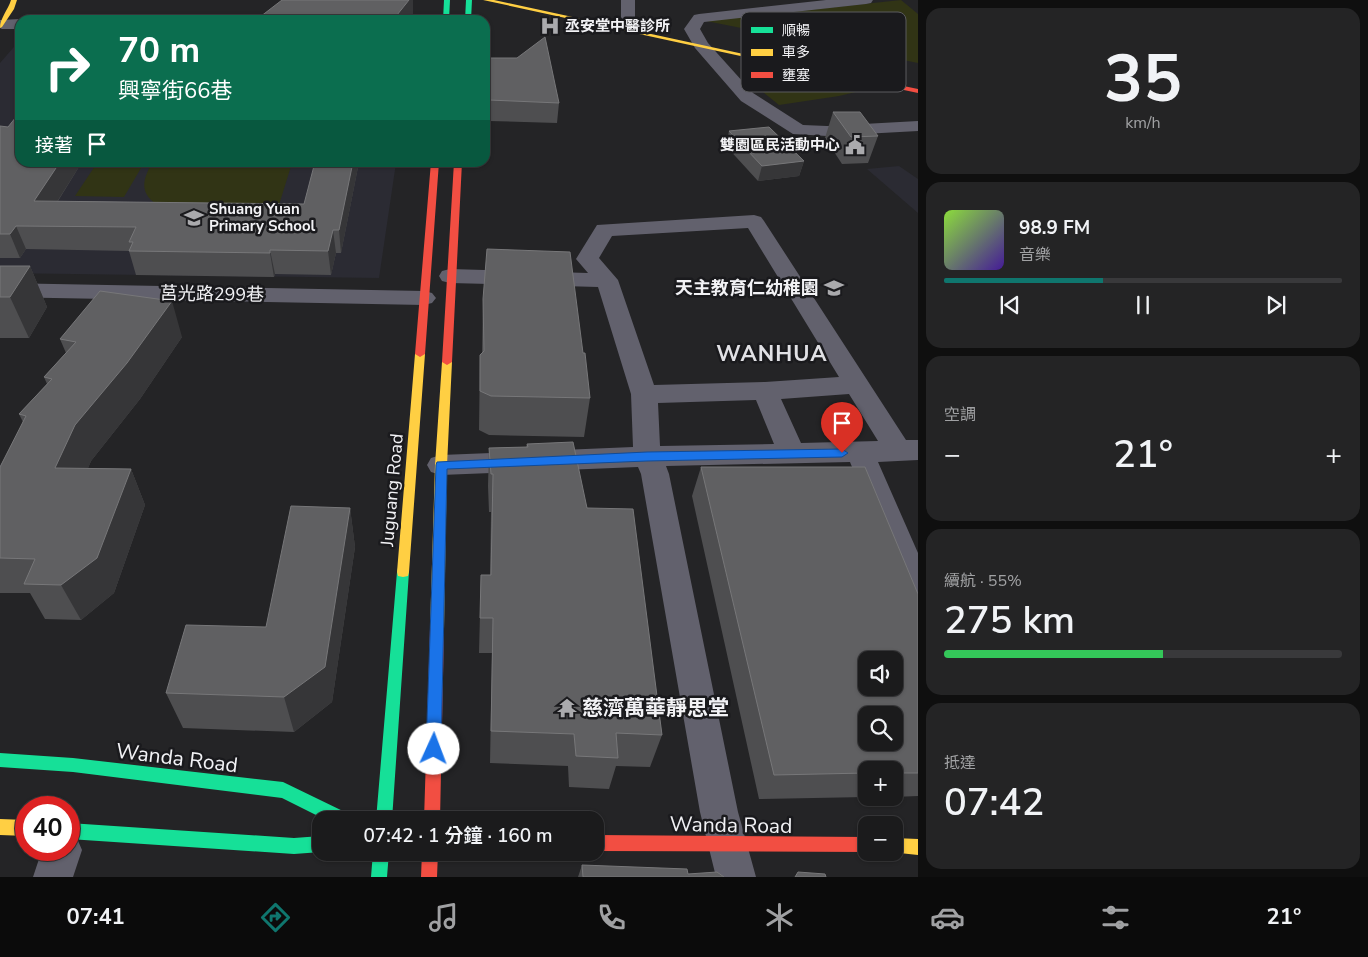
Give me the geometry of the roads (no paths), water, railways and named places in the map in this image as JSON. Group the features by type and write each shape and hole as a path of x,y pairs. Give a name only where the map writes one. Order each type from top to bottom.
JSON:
{"street":[{"path":"1,25 14,0"},
{"path":"446,15 448,0"},
{"path":"468,15 469,0"},
{"path":"486,0 696,34 741,46"},
{"path":"628,0 628,17"},
{"path":"755,12 866,0"},
{"path":"741,13 699,18 696,34 741,90"},
{"path":"1,25 15,24"},
{"path":"743,92 747,97 800,130 827,131 918,126"},
{"name":"Juguang Road","path":"385,811 435,167"},
{"path":"432,811 442,465 450,276 458,167"},
{"path":"731,861 655,474 647,456 644,394 607,280 587,259 605,230 754,221 856,385 908,450"},
{"path":"450,276 607,280"},
{"name":"莒光路299巷","path":"0,290 424,298"},
{"path":"84,318 98,292"},
{"path":"644,394 765,391 856,385"},
{"path":"765,391 791,452"},
{"path":"442,465 647,456 791,452 860,453 908,450"},
{"path":"860,453 918,589"},
{"name":"Wanda Road","path":"0,760 73,765 283,790 325,811"},
{"path":"0,827 15,828"},
{"path":"80,832 294,846 312,845"},
{"name":"Wanda Road","path":"604,844 731,861 858,846"},
{"path":"903,846 918,847"},
{"path":"53,877 58,861"},
{"path":"379,877 380,861"},
{"path":"429,877 430,861"}],"place":[{"name":"丞安堂中醫診所","path":"550,26"},
{"name":"雙園區民活動中心","path":"855,145"},
{"name":"Shuang Yuan Primary School","path":"194,218"},
{"name":"天主教育仁幼稚園","path":"834,288"},
{"name":"慈濟萬華靜思堂","path":"567,708"}],"district":[{"name":"WANHUA","path":"772,354"}]}
